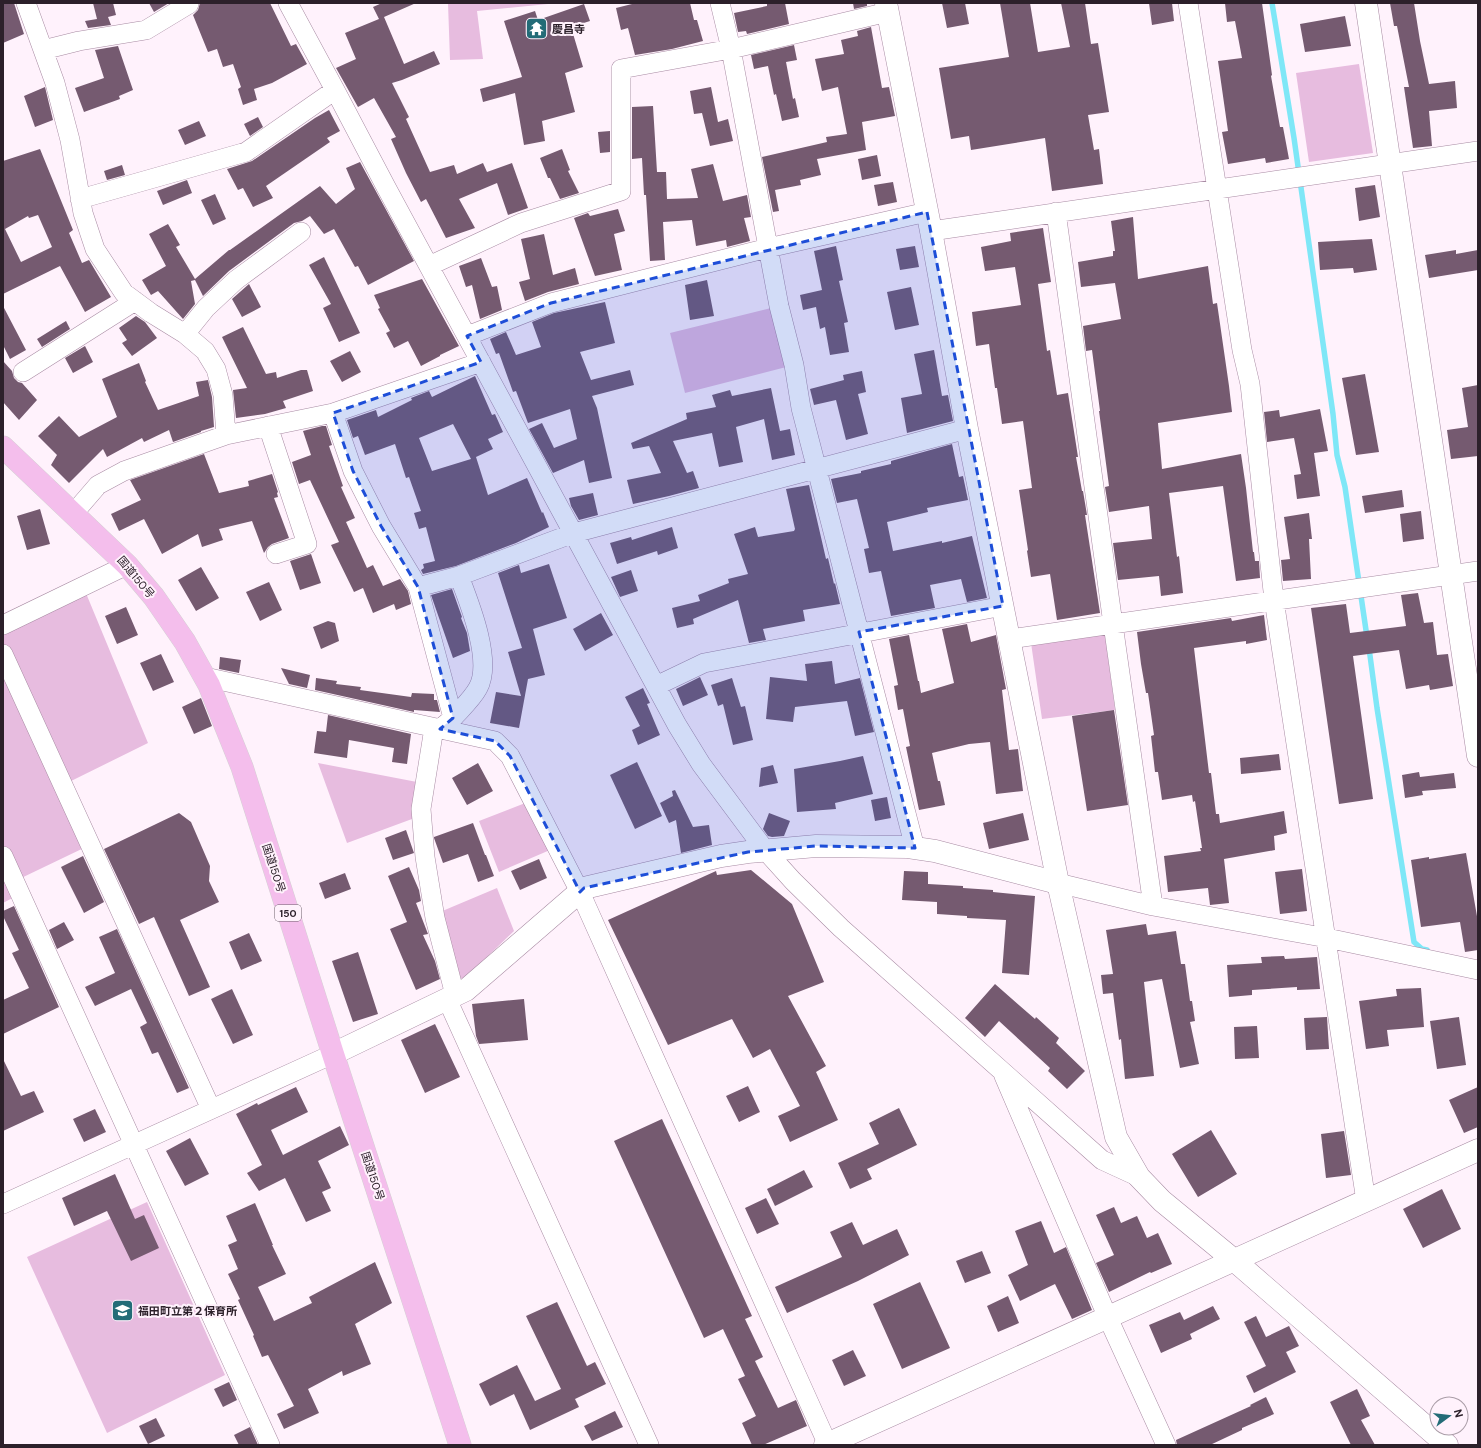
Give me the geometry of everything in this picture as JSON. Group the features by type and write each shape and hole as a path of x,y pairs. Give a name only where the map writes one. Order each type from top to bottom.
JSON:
{"highway":[{"name":"国道150号","path":"3,447 127,565 158,603 184,642 209,685 242,768 460,1445"}],"street":[{"path":"26,3 55,83 70,140 83,214 95,249 124,293 185,334 205,351 216,369 223,395 226,435"},
{"path":"288,3 428,266 677,725 701,764 765,850 793,881 841,928 1102,1160 1139,1177"},
{"path":"720,3 731,49 779,306 794,365 801,408 915,848"},
{"path":"1188,3 1242,350 1250,384 1274,600 1327,938 1366,1201"},
{"path":"1366,3 1478,756"},
{"path":"43,50 80,41 146,30 189,4"},
{"path":"428,266 521,223 621,190 621,69 731,49 887,8 929,221 967,429 1058,883 1116,1137 1139,1177 1162,1201 1235,1261 1428,1436 1447,1445"},
{"path":"80,199 246,152 335,90"},
{"path":"467,336 551,303 768,248 929,221 1056,212 1478,151"},
{"path":"1056,212 1153,906"},
{"path":"185,334 206,308 236,280 301,232"},
{"path":"24,372 135,301"},
{"path":"73,514 98,485 124,471 226,435 333,413 481,362"},
{"path":"333,413 353,471 380,526 418,587 442,725 421,809 425,857 435,918 451,997 649,1445"},
{"path":"268,426 307,544 276,554"},
{"path":"418,587 459,576 574,533 967,429"},
{"path":"3,625 127,565"},
{"path":"1010,639 1478,571"},
{"path":"442,725 479,687 483,667 478,630 459,576"},
{"path":"656,686 704,663 859,632 1003,606"},
{"path":"3,654 211,1109"},
{"path":"205,677 442,725 495,741 510,756 580,892 827,1445 1478,1150"},
{"path":"3,1204 333,1054 466,990 584,888 721,856 765,850 816,846 915,848 934,850 1058,883 1153,906 1327,938 1478,970"},
{"path":"3,856 270,1445"},
{"path":"1002,1071 1108,1318 1166,1445"}],"highlighted area":[{"path":"927,212 1003,606 859,632 915,848 816,846 748,852 584,888 580,892 510,756 495,741 440,729 453,718 418,587 381,526 353,471 333,413 481,362 467,336 551,303"}],"shaded area":[{"path":"448,3 558,3 477,11 483,59 450,60"},
{"path":"1359,64 1373,153 1309,162 1296,73"},
{"path":"779,306 794,365 685,393 670,333"},
{"path":"83,586 148,743 63,785 90,845 15,881 20,894 3,903 3,625"},
{"path":"1104,626 1115,710 1042,719 1030,636"},
{"path":"318,763 417,782 412,819 347,843"},
{"path":"533,800 557,847 499,872 479,821"},
{"path":"497,888 514,931 466,977 456,980 440,912"},
{"path":"147,1202 225,1375 107,1433 27,1257"}],"building":[{"path":"3,3 14,3 24,34 3,43"},
{"path":"93,3 113,3 116,15 108,17 111,25 88,28 85,21 97,19"},
{"path":"149,3 169,3 154,12"},
{"path":"200,3 270,3 291,46 296,44 307,64 272,83 254,89 257,100 243,105 238,89 241,87 233,64 223,67 217,49 208,52 193,15 198,10"},
{"path":"382,3 416,3 384,17 404,64 434,51 440,64 392,83 409,117 406,119 430,172 454,165 457,174 483,163 487,172 512,163 528,208 508,215 497,183 459,199 475,228 446,238 426,199 421,202 406,173 391,139 396,137 374,98 358,107 336,68 356,59 345,33 379,19 373,7"},
{"path":"636,3 690,3 694,20 697,20 703,41 672,49 635,55 628,28 621,30 616,8"},
{"path":"767,3 785,3 789,24 747,34 746,31 738,32 734,13 767,6"},
{"path":"853,3 867,3 867,6 854,9"},
{"path":"942,3 965,3 969,24 947,28"},
{"path":"1000,3 1030,3 1038,52 1070,47 1061,3 1085,3 1091,44 1098,43 1109,112 1088,115 1094,150 1099,149 1103,184 1052,191 1045,138 971,150 969,136 951,139 939,68 1009,57"},
{"path":"1149,3 1172,3 1174,21 1152,25"},
{"path":"1225,3 1262,3 1271,76 1280,127 1283,127 1289,159 1266,163 1265,158 1228,164 1222,132 1228,131 1218,61 1242,58 1235,21 1227,22"},
{"path":"1390,3 1414,3 1429,84 1455,81 1457,108 1429,111 1432,146 1413,148 1404,87 1409,87 1397,26 1394,26"},
{"path":"584,4 590,21 571,27 583,67 565,73 575,112 542,121 545,141 524,145 515,93 483,102 480,89 522,77 504,21 535,11 538,20"},
{"path":"1345,16 1351,46 1305,52 1300,24"},
{"path":"871,27 882,88 889,87 895,116 862,122 866,150 817,159 821,175 800,180 801,185 775,190 779,211 773,212 762,157 827,142 826,137 847,134 838,87 822,91 815,59 844,54 841,40 858,36 857,31"},
{"path":"794,45 797,60 786,62 793,99 795,98 799,117 782,121 776,94 774,95 768,66 754,69 751,55"},
{"path":"118,46 133,90 119,96 120,99 84,112 75,88 104,78 95,50"},
{"path":"45,87 53,120 35,127 24,96"},
{"path":"711,87 718,122 728,119 733,141 710,146 702,113 694,114 690,91"},
{"path":"653,106 657,172 666,172 667,199 698,198 691,169 713,164 723,201 747,195 751,217 744,218 750,241 727,247 726,240 696,246 692,220 663,222 665,260 650,261 642,158 632,159 632,107"},
{"path":"329,110 340,131 327,138 330,142 266,186 273,198 253,207 243,188 238,190 227,169 252,161"},
{"path":"258,117 263,127 250,136 244,124"},
{"path":"199,121 206,136 185,145 178,130"},
{"path":"610,131 610,152 600,153 598,132"},
{"path":"40,149 73,230 69,233 82,263 89,260 111,297 85,312 60,266 3,294 3,161","holes":["38,215 52,247 21,262 5,229 28,216 29,218"]},
{"path":"562,149 570,170 568,171 579,193 560,199 550,178 548,178 540,158"},
{"path":"877,155 881,176 862,180 858,159"},
{"path":"360,162 414,261 368,285 358,266 355,267 334,229 324,234 310,216 302,221 294,223 229,271 203,296 195,280 191,281 195,304 183,319 158,291 151,295 142,280 166,266 149,234 168,224 180,245 176,247 195,279 229,250 320,186 336,204 355,189 346,168"},
{"path":"122,165 125,175 107,180 104,171"},
{"path":"187,180 192,193 163,205 157,191"},
{"path":"893,182 897,202 878,206 874,185"},
{"path":"1375,185 1380,217 1359,221 1355,188"},
{"path":"215,194 226,219 213,225 201,200"},
{"path":"618,209 625,231 614,234 622,270 595,276 574,218 588,213 590,216"},
{"path":"1133,217 1138,279 1208,266 1213,304 1217,303 1232,412 1158,423 1162,469 1241,454 1253,552 1255,561 1259,561 1260,578 1236,581 1223,486 1169,493 1183,593 1161,596 1159,576 1118,580 1113,543 1152,539 1149,506 1109,512 1105,487 1109,486 1092,350 1086,351 1083,326 1121,319 1115,283 1081,287 1078,262 1113,256 1113,251 1115,251 1111,221"},
{"path":"1043,228 1051,282 1038,284 1047,351 1050,350 1057,395 1068,393 1078,457 1076,457 1087,515 1085,515 1100,613 1057,620 1050,574 1031,577 1019,490 1032,488 1023,421 1002,424 989,344 976,346 972,312 1021,305 1015,267 985,271 981,247 1011,241 1010,233"},
{"path":"544,234 553,275 575,268 579,284 548,292 525,301 519,282 530,279 521,239"},
{"path":"1372,239 1377,270 1354,273 1353,268 1320,270 1318,242"},
{"path":"836,246 843,280 839,281 848,322 844,323 849,352 830,355 825,327 820,329 816,307 803,310 800,295 822,290 814,251"},
{"path":"915,246 919,267 900,270 896,249"},
{"path":"1456,250 1456,254 1478,250 1478,270 1429,278 1425,255"},
{"path":"324,257 360,333 339,342 323,308 331,304 309,265"},
{"path":"481,258 492,287 497,286 502,310 480,319 472,285 466,287 459,266"},
{"path":"422,279 459,346 421,366 408,341 394,348 386,333 390,331 378,309 380,308 374,295"},
{"path":"707,280 714,316 690,320 685,285"},
{"path":"249,284 261,307 242,317 232,299"},
{"path":"911,287 919,325 895,330 887,292"},
{"path":"605,302 615,343 580,352 591,380 630,370 634,385 592,396 597,408 612,478 589,483 584,460 553,473 529,429 542,423 554,448 577,439 570,409 528,423 516,391 513,392 499,353 496,354 490,339 506,332 516,355 541,347 532,322 554,313"},
{"path":"3,306 26,350 10,359 3,345"},
{"path":"136,316 145,322 157,338 132,356 122,343 127,340 119,328"},
{"path":"66,321 70,329 42,347 37,339"},
{"path":"243,327 266,374 276,372 277,378 301,370 307,370 313,391 283,401 286,408 265,414 236,418 233,390 247,388 222,337"},
{"path":"85,346 93,362 73,373 65,358"},
{"path":"934,350 942,396 948,395 953,421 907,433 901,398 922,394 914,354"},
{"path":"350,351 361,372 342,382 330,361"},
{"path":"3,361 12,371 14,378 18,382 22,383 37,400 19,420 3,402"},
{"path":"139,363 146,381 145,382 158,410 199,396 196,382 208,380 212,397 214,427 173,442 169,430 144,442 142,438 107,457 103,449 69,483 51,465 57,455 38,436 59,416 79,437 117,417 102,379"},
{"path":"862,371 866,392 858,394 868,434 846,440 836,400 814,405 810,389 844,380 843,375"},
{"path":"1365,374 1379,452 1356,455 1342,378"},
{"path":"475,376 492,415 495,414 503,432 488,439 493,449 476,457 488,495 527,478 549,527 516,543 456,566 423,574 421,570 424,568 423,564 435,561 426,527 419,529 414,513 421,511 409,477 406,478 395,444 365,455 358,436 353,438 347,420 376,410 378,417 412,400 411,398 429,391 432,397","holes":["453,424 471,459 432,471 419,438"]},
{"path":"1478,385 1478,456 1451,459 1447,430 1468,427 1462,388"},
{"path":"771,388 780,431 790,429 795,455 772,460 764,419 736,427 743,462 719,467 712,433 673,441 687,473 693,471 699,488 633,504 627,480 661,473 649,446 633,449 631,443 687,419 686,413 716,407 712,395 730,390 732,396"},
{"path":"1320,409 1328,451 1314,453 1320,496 1297,499 1294,475 1301,474 1294,438 1267,442 1264,412 1279,410 1280,417"},
{"path":"326,426 332,445 329,446 343,486 341,487 355,518 346,522 367,568 373,565 383,586 400,579 408,591 411,604 396,610 394,604 373,613 363,588 354,592 331,545 339,542 310,480 299,484 292,462 311,455 303,431"},
{"path":"952,444 959,477 963,476 968,500 927,508 928,512 887,522 893,551 942,541 942,543 972,536 987,598 967,602 961,579 930,585 935,608 891,616 881,571 869,573 864,549 869,548 857,499 837,503 831,479 861,473 861,471 891,464 891,461"},
{"path":"204,454 219,493 249,486 248,481 272,474 278,492 278,497 274,498 289,538 272,544 264,553 252,521 219,529 223,540 202,547 198,534 162,554 144,519 119,531 111,514 141,500 130,480"},
{"path":"809,485 826,559 828,558 840,604 803,610 805,621 763,629 766,640 749,643 738,600 693,619 694,624 677,628 672,608 700,601 698,595 729,583 728,579 748,574 734,534 755,527 758,537 794,531 795,529 786,489"},
{"path":"1402,490 1404,507 1365,513 1362,496"},
{"path":"593,493 598,515 579,520 571,506 569,498"},
{"path":"40,509 50,544 27,550 17,516"},
{"path":"1421,511 1424,539 1403,542 1400,514"},
{"path":"1309,513 1312,539 1309,539 1311,579 1283,581 1281,560 1290,559 1284,517"},
{"path":"672,527 678,548 658,555 657,551 617,564 610,543 631,537 632,540"},
{"path":"311,554 321,583 300,590 290,561"},
{"path":"549,564 567,618 533,629 545,675 528,679 519,728 490,723 496,692 521,696 508,652 522,648 498,573 519,565 521,573"},
{"path":"201,567 219,598 196,611 178,580"},
{"path":"631,570 638,591 620,597 611,577"},
{"path":"269,582 282,610 260,621 246,592"},
{"path":"452,589 467,633 470,651 453,658 431,595"},
{"path":"1418,593 1424,623 1433,622 1437,655 1448,654 1453,686 1430,690 1429,685 1406,689 1399,650 1353,656 1373,799 1339,804 1311,608 1346,604 1350,633 1406,626 1401,595"},
{"path":"126,607 138,635 117,644 105,616"},
{"path":"601,613 613,635 585,651 573,629"},
{"path":"1264,615 1267,640 1246,644 1246,641 1194,648 1209,773 1211,773 1216,814 1219,814 1220,823 1284,811 1287,833 1274,836 1275,850 1224,859 1229,903 1210,905 1208,888 1168,892 1164,856 1201,851 1200,848 1202,848 1195,801 1193,802 1192,795 1162,800 1158,772 1155,772 1151,736 1154,735 1148,693 1146,693 1141,664 1137,632 1231,618 1232,621"},
{"path":"328,621 335,623 339,641 321,649 313,627"},
{"path":"967,624 971,642 996,635 1006,689 1002,690 1009,750 1018,749 1023,791 996,794 990,742 969,744 932,753 945,805 919,810 906,747 910,746 903,709 898,710 894,686 898,685 889,639 909,635 921,693 954,683 942,629"},
{"path":"161,654 174,682 153,691 140,663"},
{"path":"220,657 241,660 239,673 219,669"},
{"path":"832,661 835,684 860,678 874,732 855,736 847,701 795,707 793,722 766,719 770,677 807,681 805,664"},
{"path":"281,668 310,675 307,688 289,684"},
{"path":"700,677 708,695 683,706 676,689"},
{"path":"316,678 337,681 336,684 361,687 360,690 411,697 412,693 434,694 434,700 437,700 440,712 414,710 414,712 315,690"},
{"path":"732,678 741,707 745,706 753,740 733,745 723,704 718,706 711,685"},
{"path":"643,688 650,703 647,704 660,735 638,745 632,730 640,726 625,697"},
{"path":"201,698 212,726 194,734 182,707"},
{"path":"1114,710 1128,805 1087,811 1072,716"},
{"path":"328,715 411,734 407,764 392,762 394,748 349,740 347,758 314,753 317,731 326,732"},
{"path":"1279,754 1281,770 1241,774 1240,758"},
{"path":"863,756 873,794 835,803 836,809 797,812 794,769"},
{"path":"637,762 662,816 635,829 610,775"},
{"path":"478,763 493,791 467,805 452,778"},
{"path":"773,765 778,783 759,787 761,768"},
{"path":"1419,772 1420,777 1454,773 1456,788 1422,791 1423,795 1405,798 1402,775"},
{"path":"675,790 693,827 709,825 712,845 681,853 676,820 669,823 660,803 673,796 672,791"},
{"path":"887,797 891,818 875,821 871,800"},
{"path":"179,813 191,822 210,866 209,881 219,902 180,920 210,987 189,996 154,917 139,924 104,849"},
{"path":"769,813 790,821 784,836 768,836 763,829"},
{"path":"1023,813 1029,840 989,849 983,823"},
{"path":"473,823 494,876 478,882 468,854 443,863 434,838"},
{"path":"406,830 414,853 393,860 385,838"},
{"path":"1466,853 1478,922 1478,950 1465,952 1460,922 1421,927 1411,860 1429,857 1429,859"},
{"path":"83,856 104,902 84,913 61,867"},
{"path":"539,859 547,878 520,890 511,871"},
{"path":"409,867 419,890 421,901 416,903 428,934 423,935 435,961 440,979 416,990 390,929 407,922 388,876"},
{"path":"1302,869 1307,911 1280,914 1275,872"},
{"path":"751,870 792,904 824,982 788,996 826,1066 816,1072 838,1120 790,1142 778,1116 800,1106 770,1049 753,1058 732,1019 668,1045 608,920 716,871 717,875"},
{"path":"904,871 928,872 928,884 963,886 963,888 993,890 993,892 1035,896 1029,975 1002,973 1006,920 967,918 967,916 937,914 937,902 902,900"},
{"path":"345,873 351,889 325,899 319,883"},
{"path":"14,906 59,1007 3,1034 3,1000 29,988 12,953 19,950 3,916 3,911"},
{"path":"64,922 74,940 57,949 49,930"},
{"path":"1146,924 1148,935 1176,931 1181,964 1185,964 1190,1001 1192,1001 1195,1021 1190,1022 1199,1064 1180,1068 1162,979 1144,982 1154,1076 1125,1079 1121,1039 1119,1040 1113,993 1103,994 1101,975 1113,974 1106,930"},
{"path":"117,929 189,1088 177,1093 158,1052 152,1054 140,1027 147,1023 131,989 95,1006 85,987 115,973 99,937"},
{"path":"249,933 262,961 241,970 229,942"},
{"path":"358,952 378,1014 353,1022 332,961"},
{"path":"1284,956 1285,959 1317,957 1320,989 1297,990 1297,987 1252,990 1252,995 1229,997 1227,965 1262,963 1261,957"},
{"path":"995,984 1035,1019 1036,1017 1059,1038 1056,1043 1085,1071 1067,1089 1048,1071 1050,1068 999,1021 985,1037 965,1018"},
{"path":"1421,988 1424,1027 1387,1030 1389,1046 1366,1049 1359,1001 1397,996 1396,989"},
{"path":"232,989 253,1035 233,1044 211,999"},
{"path":"524,999 528,1040 479,1044 476,1036 472,1004"},
{"path":"1327,1017 1329,1049 1306,1050 1304,1018"},
{"path":"1459,1017 1466,1065 1437,1069 1430,1021"},
{"path":"435,1024 460,1077 425,1093 401,1040"},
{"path":"1257,1026 1259,1058 1235,1059 1234,1027"},
{"path":"3,1059 21,1096 34,1091 44,1112 3,1131"},
{"path":"748,1086 760,1112 739,1122 726,1096"},
{"path":"296,1087 308,1112 271,1130 283,1155 340,1126 349,1145 318,1161 331,1188 322,1192 331,1211 306,1222 285,1178 259,1191 247,1173 262,1165 236,1114 257,1103 258,1105"},
{"path":"1478,1087 1478,1127 1464,1133 1449,1100"},
{"path":"899,1108 917,1145 867,1169 872,1179 850,1189 838,1163 879,1144 869,1123"},
{"path":"95,1109 106,1132 84,1142 73,1119"},
{"path":"662,1119 752,1316 745,1319 763,1357 755,1361 778,1408 796,1400 807,1426 763,1445 752,1445 742,1423 756,1416 738,1379 745,1376 723,1329 704,1338 614,1141"},
{"path":"1211,1130 1237,1174 1198,1197 1172,1154"},
{"path":"1344,1131 1351,1175 1326,1178 1321,1134"},
{"path":"190,1138 209,1174 185,1186 166,1151"},
{"path":"804,1170 813,1187 775,1206 767,1189"},
{"path":"115,1174 135,1219 144,1215 159,1248 131,1261 107,1211 74,1226 62,1198"},
{"path":"1442,1189 1461,1229 1423,1248 1403,1209"},
{"path":"766,1198 779,1224 757,1234 745,1208"},
{"path":"255,1203 272,1245 286,1274 258,1287 274,1321 312,1303 309,1297 375,1262 392,1303 355,1324 371,1364 343,1376 342,1371 308,1389 319,1413 284,1429 277,1414 294,1406 268,1355 262,1357 238,1300 240,1299 228,1274 238,1269 228,1245 237,1241 226,1216"},
{"path":"1114,1207 1121,1223 1137,1216 1147,1238 1158,1233 1172,1264 1151,1273 1150,1272 1109,1292 1096,1263 1114,1255 1096,1215"},
{"path":"1041,1221 1054,1253 1066,1247 1092,1310 1072,1319 1055,1284 1020,1301 1008,1275 1028,1265 1015,1231"},
{"path":"852,1222 863,1245 897,1229 909,1255 858,1281 787,1313 775,1287 842,1257 830,1232"},
{"path":"982,1251 991,1273 965,1283 956,1261"},
{"path":"920,1282 950,1348 902,1369 873,1304"},
{"path":"1008,1296 1019,1323 998,1332 987,1306"},
{"path":"557,1302 587,1366 595,1362 606,1384 575,1399 579,1407 530,1430 514,1394 490,1406 479,1384 517,1365 535,1401 561,1389 526,1316"},
{"path":"1213,1306 1220,1319 1190,1334 1192,1339 1161,1353 1149,1325 1180,1312 1184,1320"},
{"path":"1256,1316 1266,1337 1289,1326 1299,1346 1286,1352 1296,1372 1254,1393 1246,1376 1266,1366 1244,1322"},
{"path":"853,1350 866,1376 844,1386 832,1360"},
{"path":"229,1382 237,1400 223,1407 214,1389"},
{"path":"1357,1389 1370,1416 1361,1420 1375,1445 1351,1445 1330,1402"},
{"path":"1266,1397 1274,1414 1242,1428 1242,1430 1210,1445 1177,1445 1176,1440 1251,1406 1250,1405"},
{"path":"615,1411 623,1427 592,1441 584,1426"},
{"path":"156,1418 165,1436 148,1444 139,1426"},
{"path":"250,1427 258,1445 239,1445 234,1435"}],"waterway":[{"path":"1272,3 1294,138 1333,414 1337,455 1345,487 1367,637"},
{"path":"1369,648 1414,942 1422,949 1427,950"}],"place":[{"name":"慶昌寺","path":"537,29"},
{"name":"福田町立第２保育所","path":"123,1311"}]}
